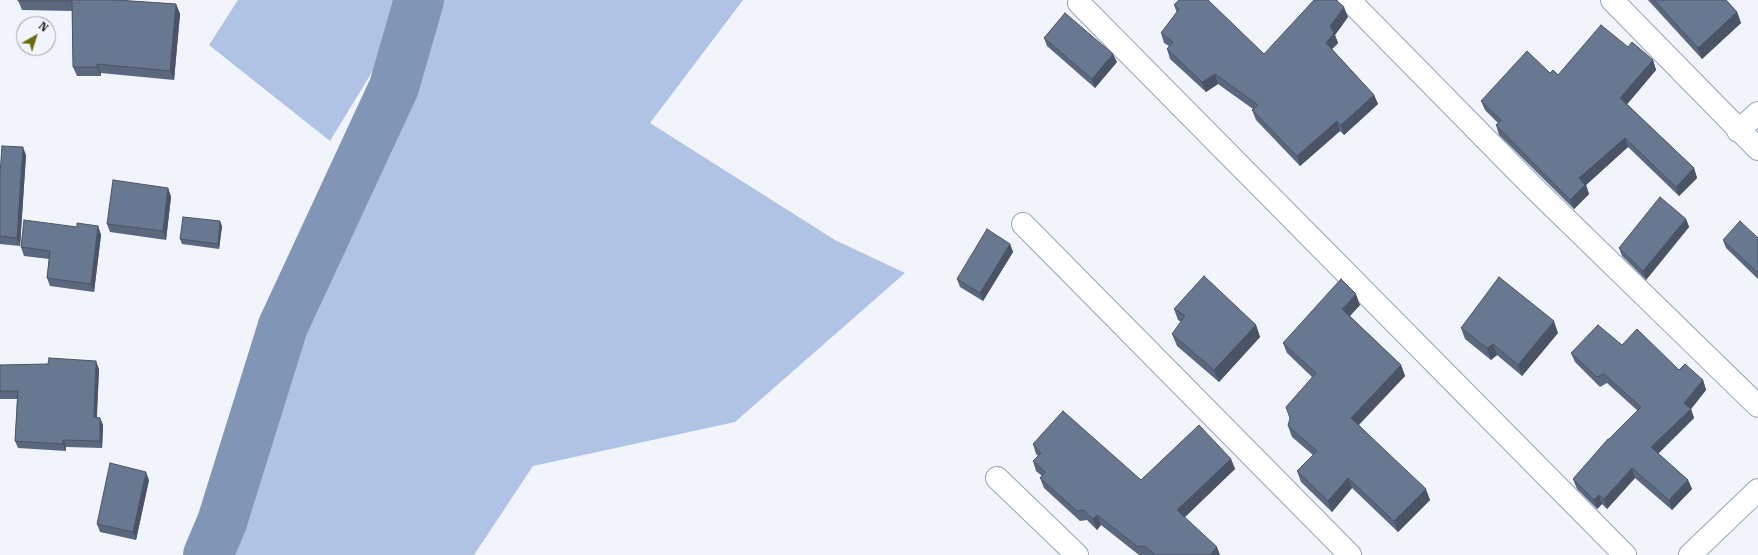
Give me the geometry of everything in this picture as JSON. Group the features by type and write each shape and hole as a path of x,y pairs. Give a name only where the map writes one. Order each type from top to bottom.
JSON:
{"street":[{"path":"1350,0 1534,188 1758,406"},
{"path":"1612,0 1738,131 1758,149"},
{"path":"1079,4 1625,555"},
{"path":"1738,131 1758,113"},
{"path":"1023,224 1350,555"},
{"path":"997,478 1077,555"},
{"path":"1690,555 1758,490"}],"shaded area":[{"path":"238,0 404,0 391,41 330,141 209,45"},
{"path":"431,0 743,0 650,123 835,240 905,273 735,422 533,466 474,555 218,555 243,495 241,467 368,169 408,101"}],"building":[{"path":"18,0 116,0 176,4 170,71 97,64 97,67 73,67 72,1"},
{"path":"1179,0 1208,0 1264,54 1314,0 1336,0 1344,7 1330,26 1334,33 1326,43 1374,95 1341,125 1337,121 1297,156 1252,110 1258,105 1215,74 1202,82 1167,49 1173,42 1161,33 1179,9 1174,5"},
{"path":"1654,0 1726,0 1737,12 1698,48"},
{"path":"1065,13 1113,54 1092,79 1044,38"},
{"path":"1601,25 1628,47 1632,42 1653,60 1620,98 1694,168 1676,187 1625,138 1579,178 1585,185 1570,200 1496,125 1501,120 1481,101 1527,51 1550,73 1553,70 1558,75"},
{"path":"2,146 23,147 17,238 0,236 0,174"},
{"path":"113,180 168,188 163,231 107,224"},
{"path":"1660,197 1686,219 1643,271 1619,248"},
{"path":"183,217 220,221 218,244 180,239"},
{"path":"24,220 77,227 77,223 98,226 91,284 47,278 50,251 21,247"},
{"path":"1740,221 1758,238 1758,273 1723,240"},
{"path":"987,229 1010,244 980,293 957,279"},
{"path":"1204,276 1256,325 1214,370 1172,334 1185,316 1174,309"},
{"path":"1499,277 1554,321 1518,365 1493,344 1487,348 1461,328"},
{"path":"1341,279 1356,294 1342,309 1401,365 1351,418 1426,489 1394,521 1348,478 1328,501 1297,471 1317,451 1288,426 1290,418 1286,407 1316,373 1283,343"},
{"path":"1598,325 1622,345 1637,329 1679,370 1685,364 1703,380 1684,403 1691,409 1651,447 1688,480 1669,500 1632,468 1604,499 1599,495 1594,500 1573,479 1608,439 1641,407 1604,374 1597,377 1571,353"},
{"path":"49,358 96,361 94,417 100,418 100,441 63,440 63,444 15,441 18,391 0,391 0,365 48,364"},
{"path":"1063,411 1141,480 1199,425 1231,459 1177,510 1217,547 1210,555 1155,555 1145,546 1138,547 1097,515 1093,519 1083,510 1077,511 1040,478 1045,472 1033,461 1041,453 1033,444"},
{"path":"110,463 146,472 133,532 97,524"}],"waterway":[{"path":"208,555 222,522 283,326 394,87 419,0"}]}
